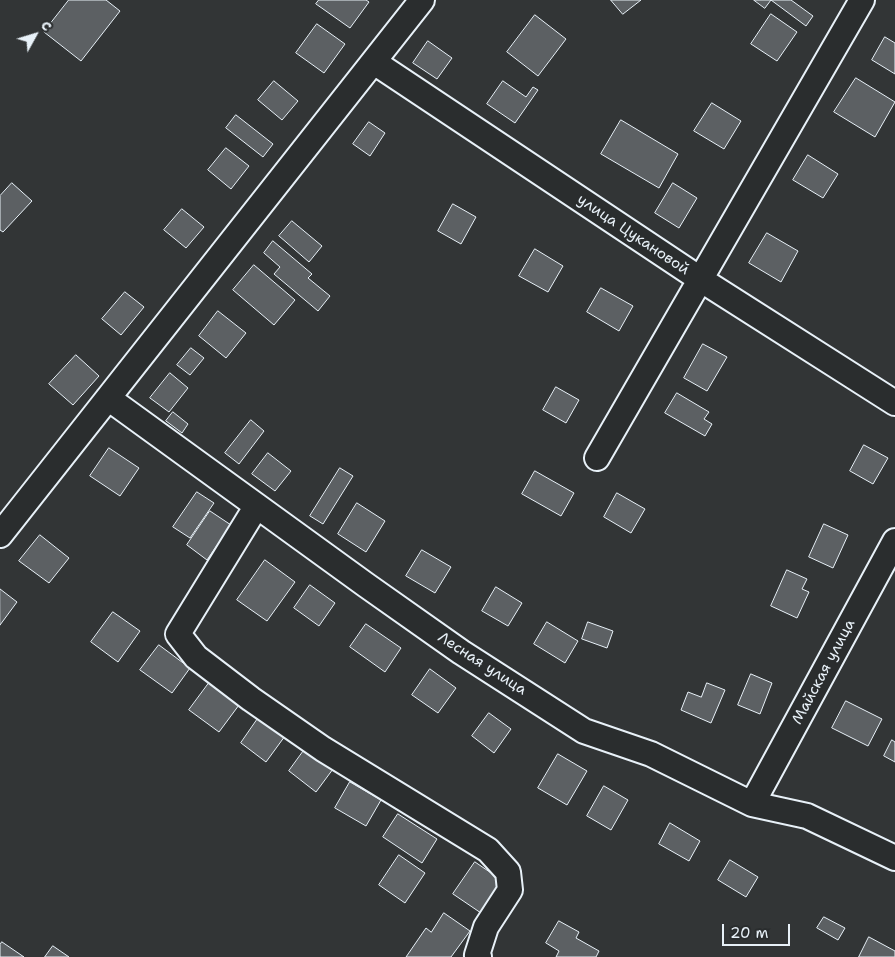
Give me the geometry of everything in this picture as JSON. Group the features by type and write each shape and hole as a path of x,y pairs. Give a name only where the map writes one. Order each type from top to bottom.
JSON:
{"street":[{"path":"0,535 422,0"},
{"path":"597,458 862,0"},
{"name":"улица Цукановой","path":"374,62 700,279 895,403"},
{"name":"Лесная улица","path":"108,398 256,507 461,652 584,731 651,754 752,804 807,816 895,858"},
{"path":"256,507 178,634 196,657 251,699 323,749 488,850 508,872 510,890 486,927 479,957"},
{"name":"Майская улица","path":"752,804 895,541"}],"building":[{"path":"69,0 106,0 120,11 81,61 44,32"},
{"path":"319,0 366,0 369,2 350,28 316,4"},
{"path":"611,0 641,0 623,14"},
{"path":"754,0 771,0 765,8"},
{"path":"771,0 791,0 813,16 806,26"},
{"path":"771,14 797,32 777,61 751,44"},
{"path":"535,15 566,39 538,76 507,52"},
{"path":"317,24 345,44 324,73 296,53"},
{"path":"885,37 895,43 895,74 872,60"},
{"path":"428,41 452,58 437,79 413,63"},
{"path":"856,78 895,102 875,137 834,112"},
{"path":"274,81 298,101 282,120 258,100"},
{"path":"503,81 526,97 533,87 538,90 515,123 487,104"},
{"path":"712,103 741,121 724,149 694,131"},
{"path":"236,115 273,144 263,157 226,128"},
{"path":"621,120 678,154 659,188 601,154"},
{"path":"369,122 385,133 370,156 353,144"},
{"path":"226,148 249,166 231,189 208,170"},
{"path":"808,155 838,174 823,198 793,180"},
{"path":"12,183 32,201 3,232 0,230 0,196"},
{"path":"673,183 697,198 679,228 655,213"},
{"path":"453,204 476,217 461,244 438,231"},
{"path":"182,209 204,227 186,248 164,230"},
{"path":"292,221 322,246 309,262 279,236"},
{"path":"767,233 798,251 781,282 749,263"},
{"path":"273,241 312,274 308,278 330,296 318,311 274,274 280,267 264,253"},
{"path":"535,249 563,266 548,292 519,276"},
{"path":"254,265 295,300 274,325 233,290"},
{"path":"601,288 633,306 619,331 587,312"},
{"path":"125,292 144,307 121,335 102,319"},
{"path":"218,311 246,333 226,358 199,336"},
{"path":"703,344 727,357 707,391 684,378"},
{"path":"191,348 204,358 190,375 177,365"},
{"path":"76,355 99,376 73,405 49,384"},
{"path":"170,373 188,388 169,412 150,398"},
{"path":"556,387 579,400 566,423 543,410"},
{"path":"677,393 709,412 704,419 712,424 705,436 665,413"},
{"path":"173,412 188,424 182,433 166,421"},
{"path":"251,420 264,431 239,464 225,453"},
{"path":"864,445 888,458 873,484 850,471"},
{"path":"109,448 139,468 120,496 90,476"},
{"path":"268,453 291,471 275,491 252,474"},
{"path":"340,468 353,476 323,524 310,516"},
{"path":"535,471 574,493 561,516 522,494"},
{"path":"197,492 214,503 190,538 173,527"},
{"path":"617,493 645,509 631,533 604,517"},
{"path":"357,503 385,521 366,552 338,534"},
{"path":"210,511 231,525 207,560 187,545"},
{"path":"824,524 848,535 833,568 809,557"},
{"path":"40,535 69,558 49,583 19,561"},
{"path":"422,550 451,567 435,593 406,576"},
{"path":"265,560 295,582 267,621 237,600"},
{"path":"787,570 807,579 802,589 809,592 797,618 771,606"},
{"path":"310,585 335,603 319,626 294,608"},
{"path":"496,587 522,603 508,626 482,611"},
{"path":"0,589 17,602 0,625"},
{"path":"113,612 140,631 118,662 91,642"},
{"path":"547,622 578,641 565,663 534,644"},
{"path":"588,622 613,631 607,648 582,639"},
{"path":"366,624 401,648 385,672 350,647"},
{"path":"159,645 190,668 172,693 140,670"},
{"path":"430,669 456,688 438,713 412,695"},
{"path":"751,674 772,683 760,714 738,705"},
{"path":"209,683 239,705 219,732 189,710"},
{"path":"707,683 725,690 711,723 681,710 688,692 701,697"},
{"path":"846,701 882,719 868,746 832,728"},
{"path":"489,713 511,729 494,753 472,736"},
{"path":"259,717 285,736 266,762 241,743"},
{"path":"892,740 895,742 895,762 884,756"},
{"path":"305,749 333,769 316,792 289,771"},
{"path":"558,754 587,771 567,805 538,788"},
{"path":"350,782 381,800 366,826 335,808"},
{"path":"604,786 628,800 611,830 587,816"},
{"path":"398,814 437,839 422,863 383,837"},
{"path":"670,823 700,841 689,861 659,844"},
{"path":"399,855 425,873 405,903 379,885"},
{"path":"730,860 758,877 746,897 718,880"},
{"path":"475,862 503,881 481,913 453,894"},
{"path":"444,913 470,931 451,957 406,957 426,928 431,932"},
{"path":"824,917 845,928 838,940 817,928"},
{"path":"559,921 579,932 576,938 599,951 596,957 556,957 559,951 546,943"},
{"path":"869,937 895,951 895,957 859,957"},
{"path":"2,942 24,957 0,957 0,945"},
{"path":"53,946 69,957 45,957"}]}
